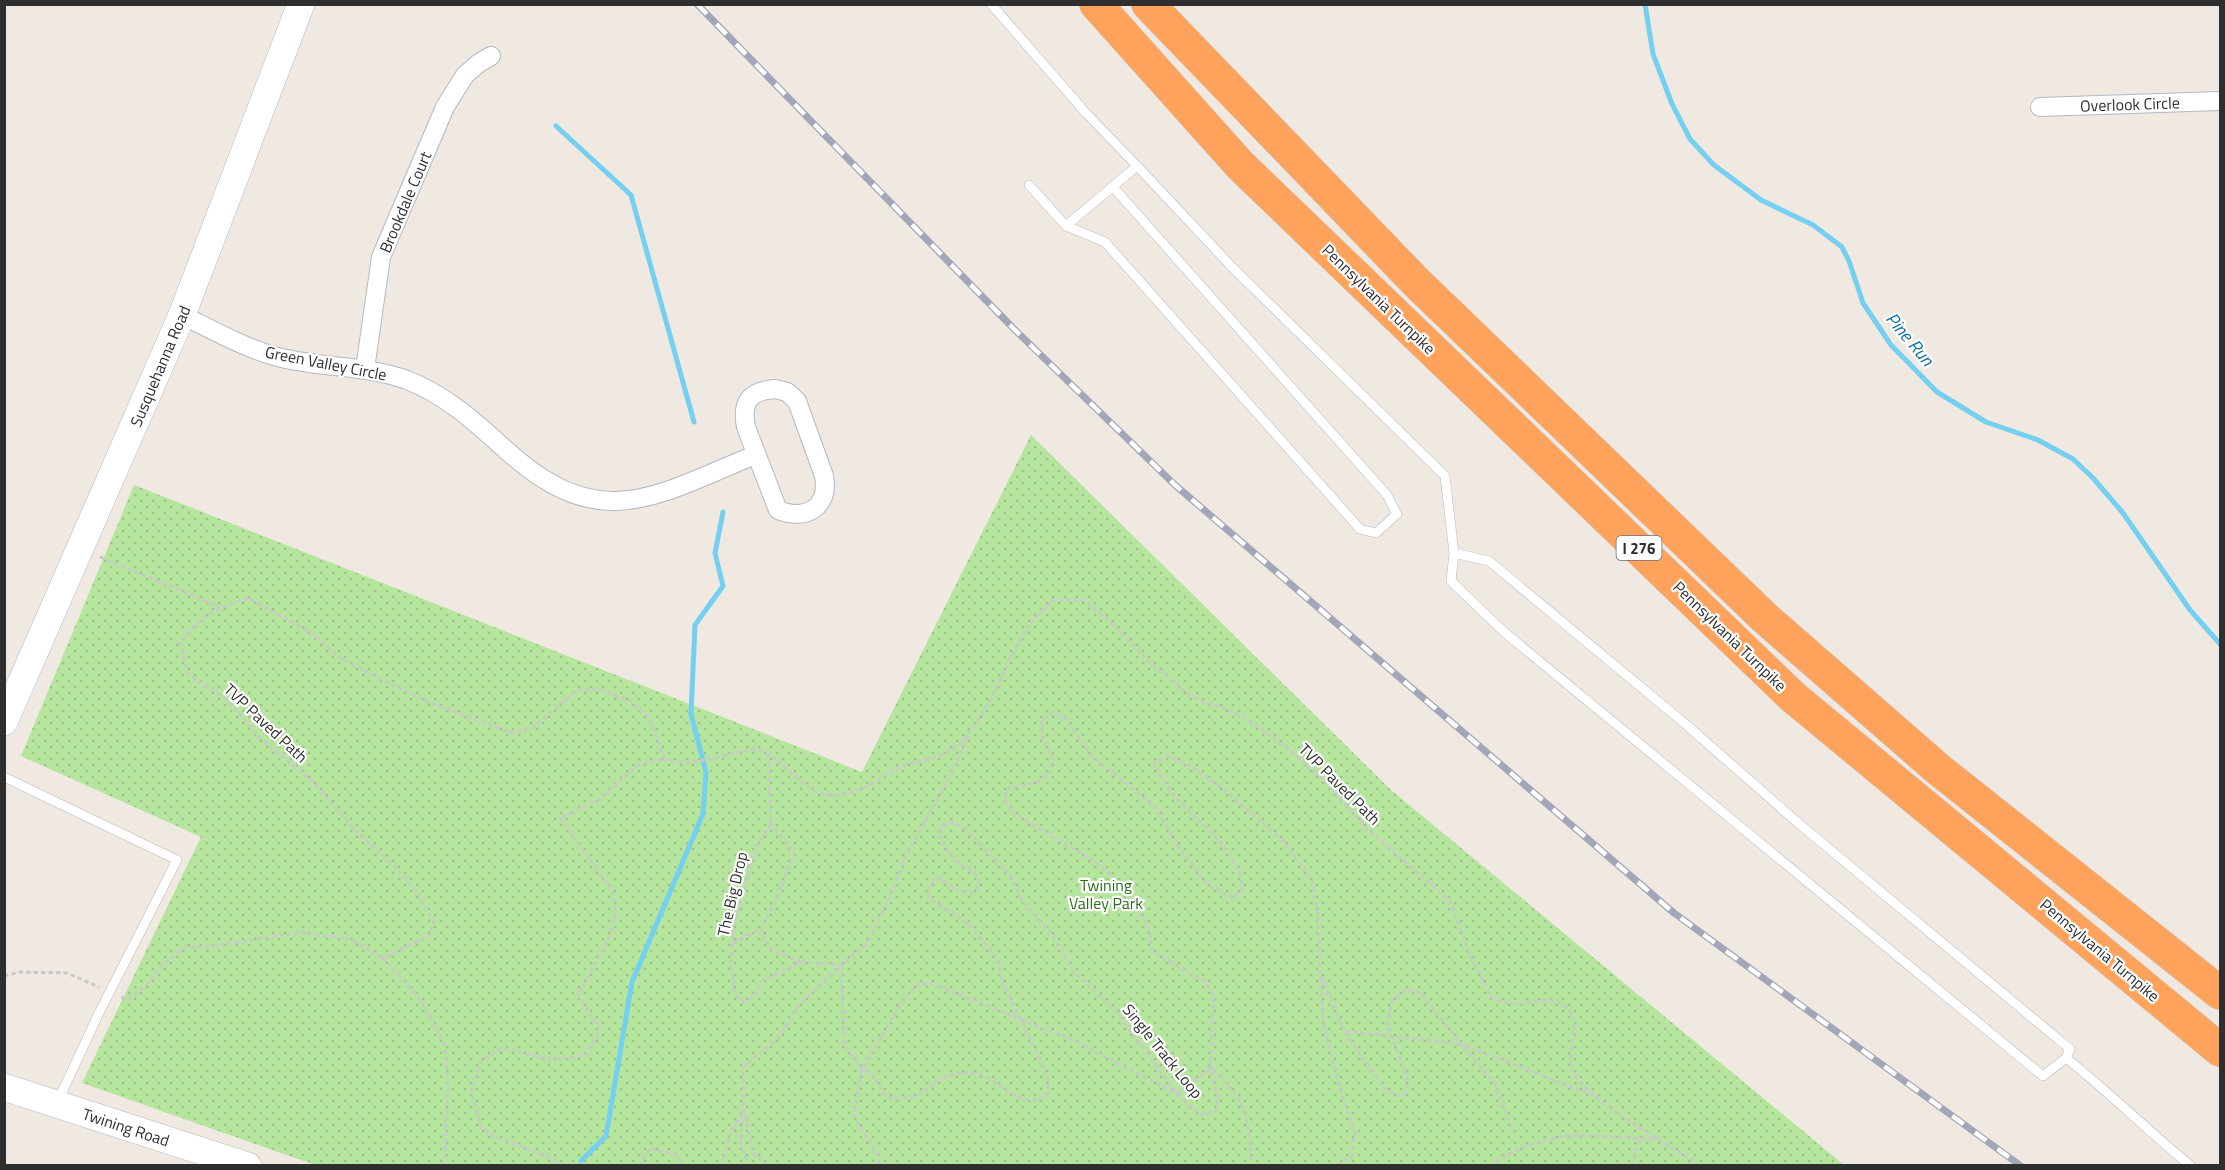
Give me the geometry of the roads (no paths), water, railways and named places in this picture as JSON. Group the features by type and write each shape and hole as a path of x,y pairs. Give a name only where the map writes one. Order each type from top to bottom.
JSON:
{"highway":[{"name":"Pennsylvania Turnpike","path":"1096,4 1240,165 1793,697 2220,1050"},
{"name":"I 276","path":"1148,4 1416,282 1765,618 1938,769 2220,993"}],"main road":[{"name":"Susquehanna Road","path":"4,722 182,315 302,4"},
{"name":"Twining Road","path":"4,1087 248,1166"}],"street":[{"name":"Brookdale Court","path":"365,369 381,257 445,107 465,75 491,56"},
{"name":"Overlook Circle","path":"2040,107 2220,101"},
{"name":"Green Valley Circle","path":"182,315 247,347 278,357 385,373 429,389 461,410 524,466 565,491 596,500 615,502 649,497 755,455"},
{"path":"775,389 787,392 797,401 824,476 826,488 823,500 814,508 801,514 791,515 778,510 755,455 744,415 747,402 752,394 763,390 775,389"}],"lane":[{"path":"991,4 1086,113 1234,269 1445,476 1454,553 1450,581 1504,632 2043,1076 2066,1058 2070,1049 1489,561 1454,553"},
{"path":"1066,226 1137,166"},
{"path":"1029,185 1066,226 1105,242 1360,529 1376,533 1397,514 1387,495 1113,187"},
{"path":"4,777 177,861 56,1104"},
{"path":"2066,1058 2102,1086 2191,1166"}],"waterway":[{"name":"Pine Run","path":"1645,4 1653,54 1672,104 1690,139 1714,165 1761,200 1813,225 1842,247 1863,303 1891,345 1937,392 1986,422 2038,440 2073,459 2093,478 2123,513 2190,610 2220,644"},
{"path":"556,126 631,195 694,422"},
{"path":"581,1161 606,1136 632,982 703,814 706,772 691,714 695,625 723,586 715,553 723,512"}],"railway":[{"path":"697,4 1014,329 1175,485 1674,913 2021,1166"}],"park label":[{"name":"Twining Valley Park","path":"1106,894"}]}
